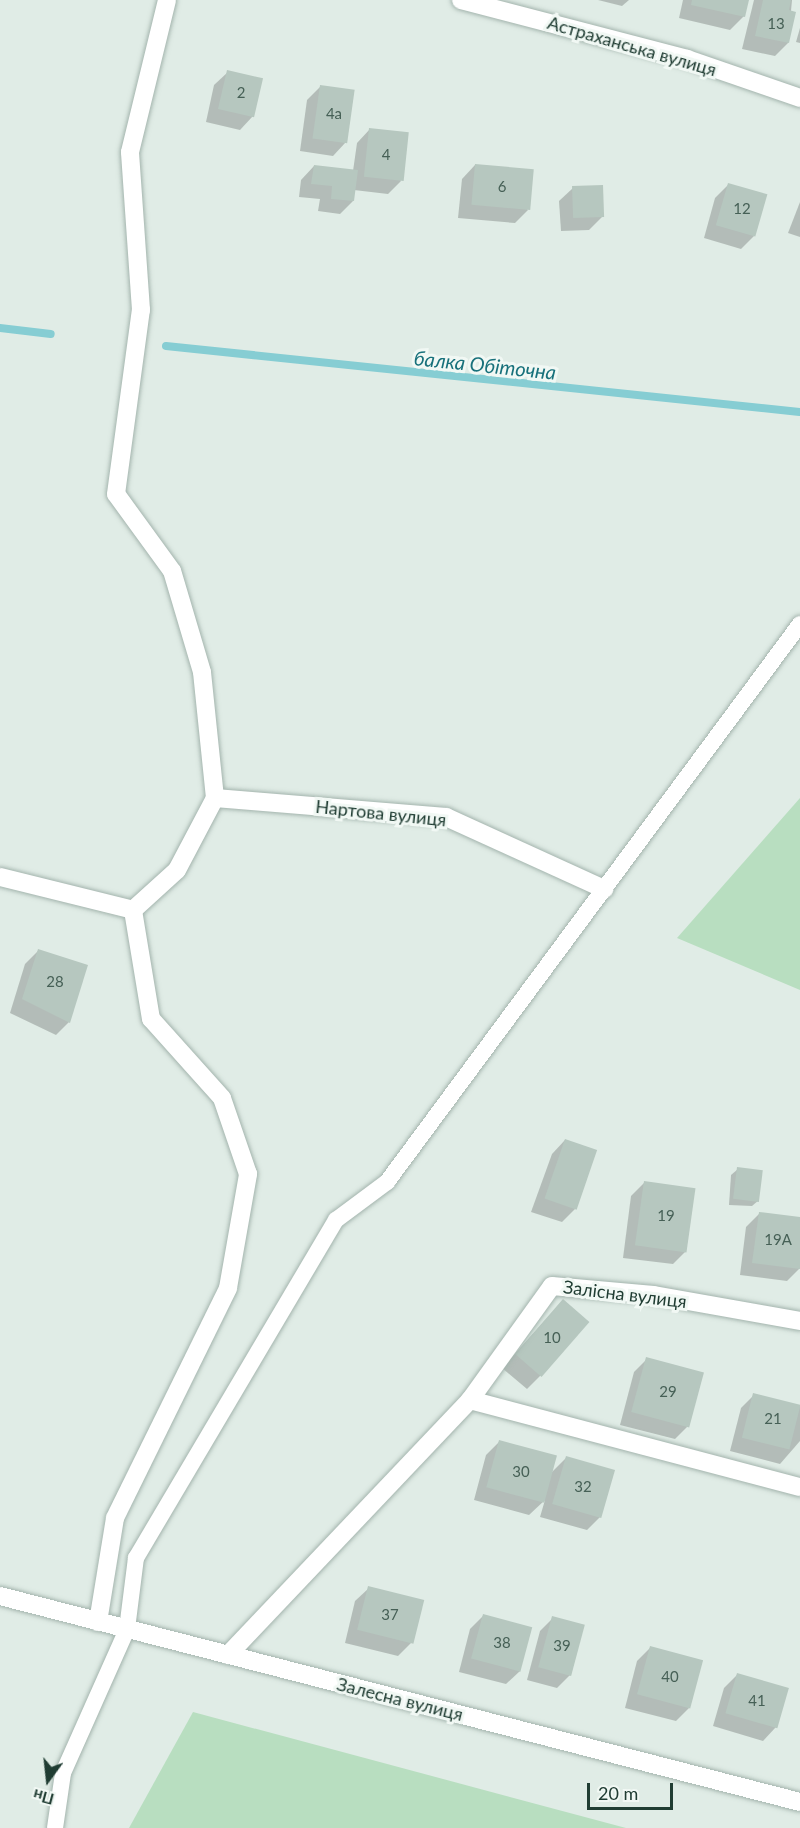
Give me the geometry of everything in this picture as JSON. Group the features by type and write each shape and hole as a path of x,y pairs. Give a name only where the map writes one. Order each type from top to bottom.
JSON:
{"street":[{"path":"133,910 177,870 215,798 202,672 172,572 116,494 141,310 130,152 167,0"},
{"name":"Астраханська вулиця","path":"461,0 687,59 800,98"},
{"name":"Нартова вулиця","path":"215,798 446,817 604,889"},
{"path":"0,877 133,910"},
{"path":"98,1622 115,1518 228,1288 248,1174 222,1098 151,1019 133,910"},
{"name":"Залісна вулиця","path":"228,1655 470,1400 552,1286 654,1295 800,1321"},
{"path":"470,1400 800,1487"},
{"name":"Залесна вулиця","path":"0,1596 800,1802"}],"lane":[{"path":"55,1828 63,1773 127,1629 136,1558 336,1220 387,1182 800,624"}],"green space":[{"path":"800,798 800,990 677,938"},
{"path":"193,1712 626,1828 129,1828"}],"building":[{"path":"692,0 749,0 745,17 691,5"},
{"path":"763,0 791,0 789,10 796,12 789,43 755,36"},
{"path":"227,70 263,78 254,117 218,109"},
{"path":"320,85 355,90 347,143 312,138"},
{"path":"369,128 409,132 404,181 364,177"},
{"path":"475,164 534,169 530,210 471,205"},
{"path":"314,165 358,170 354,201 331,199 332,186 311,184"},
{"path":"728,183 767,194 755,237 716,225"},
{"path":"603,185 604,217 573,218 572,186"},
{"path":"38,949 88,965 70,1023 22,999"},
{"path":"565,1139 597,1150 577,1210 544,1199"},
{"path":"737,1167 763,1170 759,1202 733,1199"},
{"path":"644,1181 695,1188 686,1253 635,1245"},
{"path":"759,1212 800,1217 800,1269 752,1263"},
{"path":"563,1299 589,1322 542,1377 515,1354"},
{"path":"646,1357 704,1373 689,1428 631,1412"},
{"path":"753,1393 800,1405 789,1449 742,1438"},
{"path":"499,1440 557,1456 544,1503 486,1487"},
{"path":"566,1456 615,1470 601,1518 552,1504"},
{"path":"368,1586 424,1600 413,1644 357,1630"},
{"path":"483,1614 532,1627 520,1672 471,1658"},
{"path":"552,1616 585,1625 571,1676 538,1667"},
{"path":"650,1646 703,1660 690,1709 637,1694"},
{"path":"737,1673 789,1688 777,1728 725,1713"}],"waterway":[{"name":"балка Обіточна","path":"0,328 51,334"},
{"name":"балка Обіточна","path":"166,346 800,412"}]}
